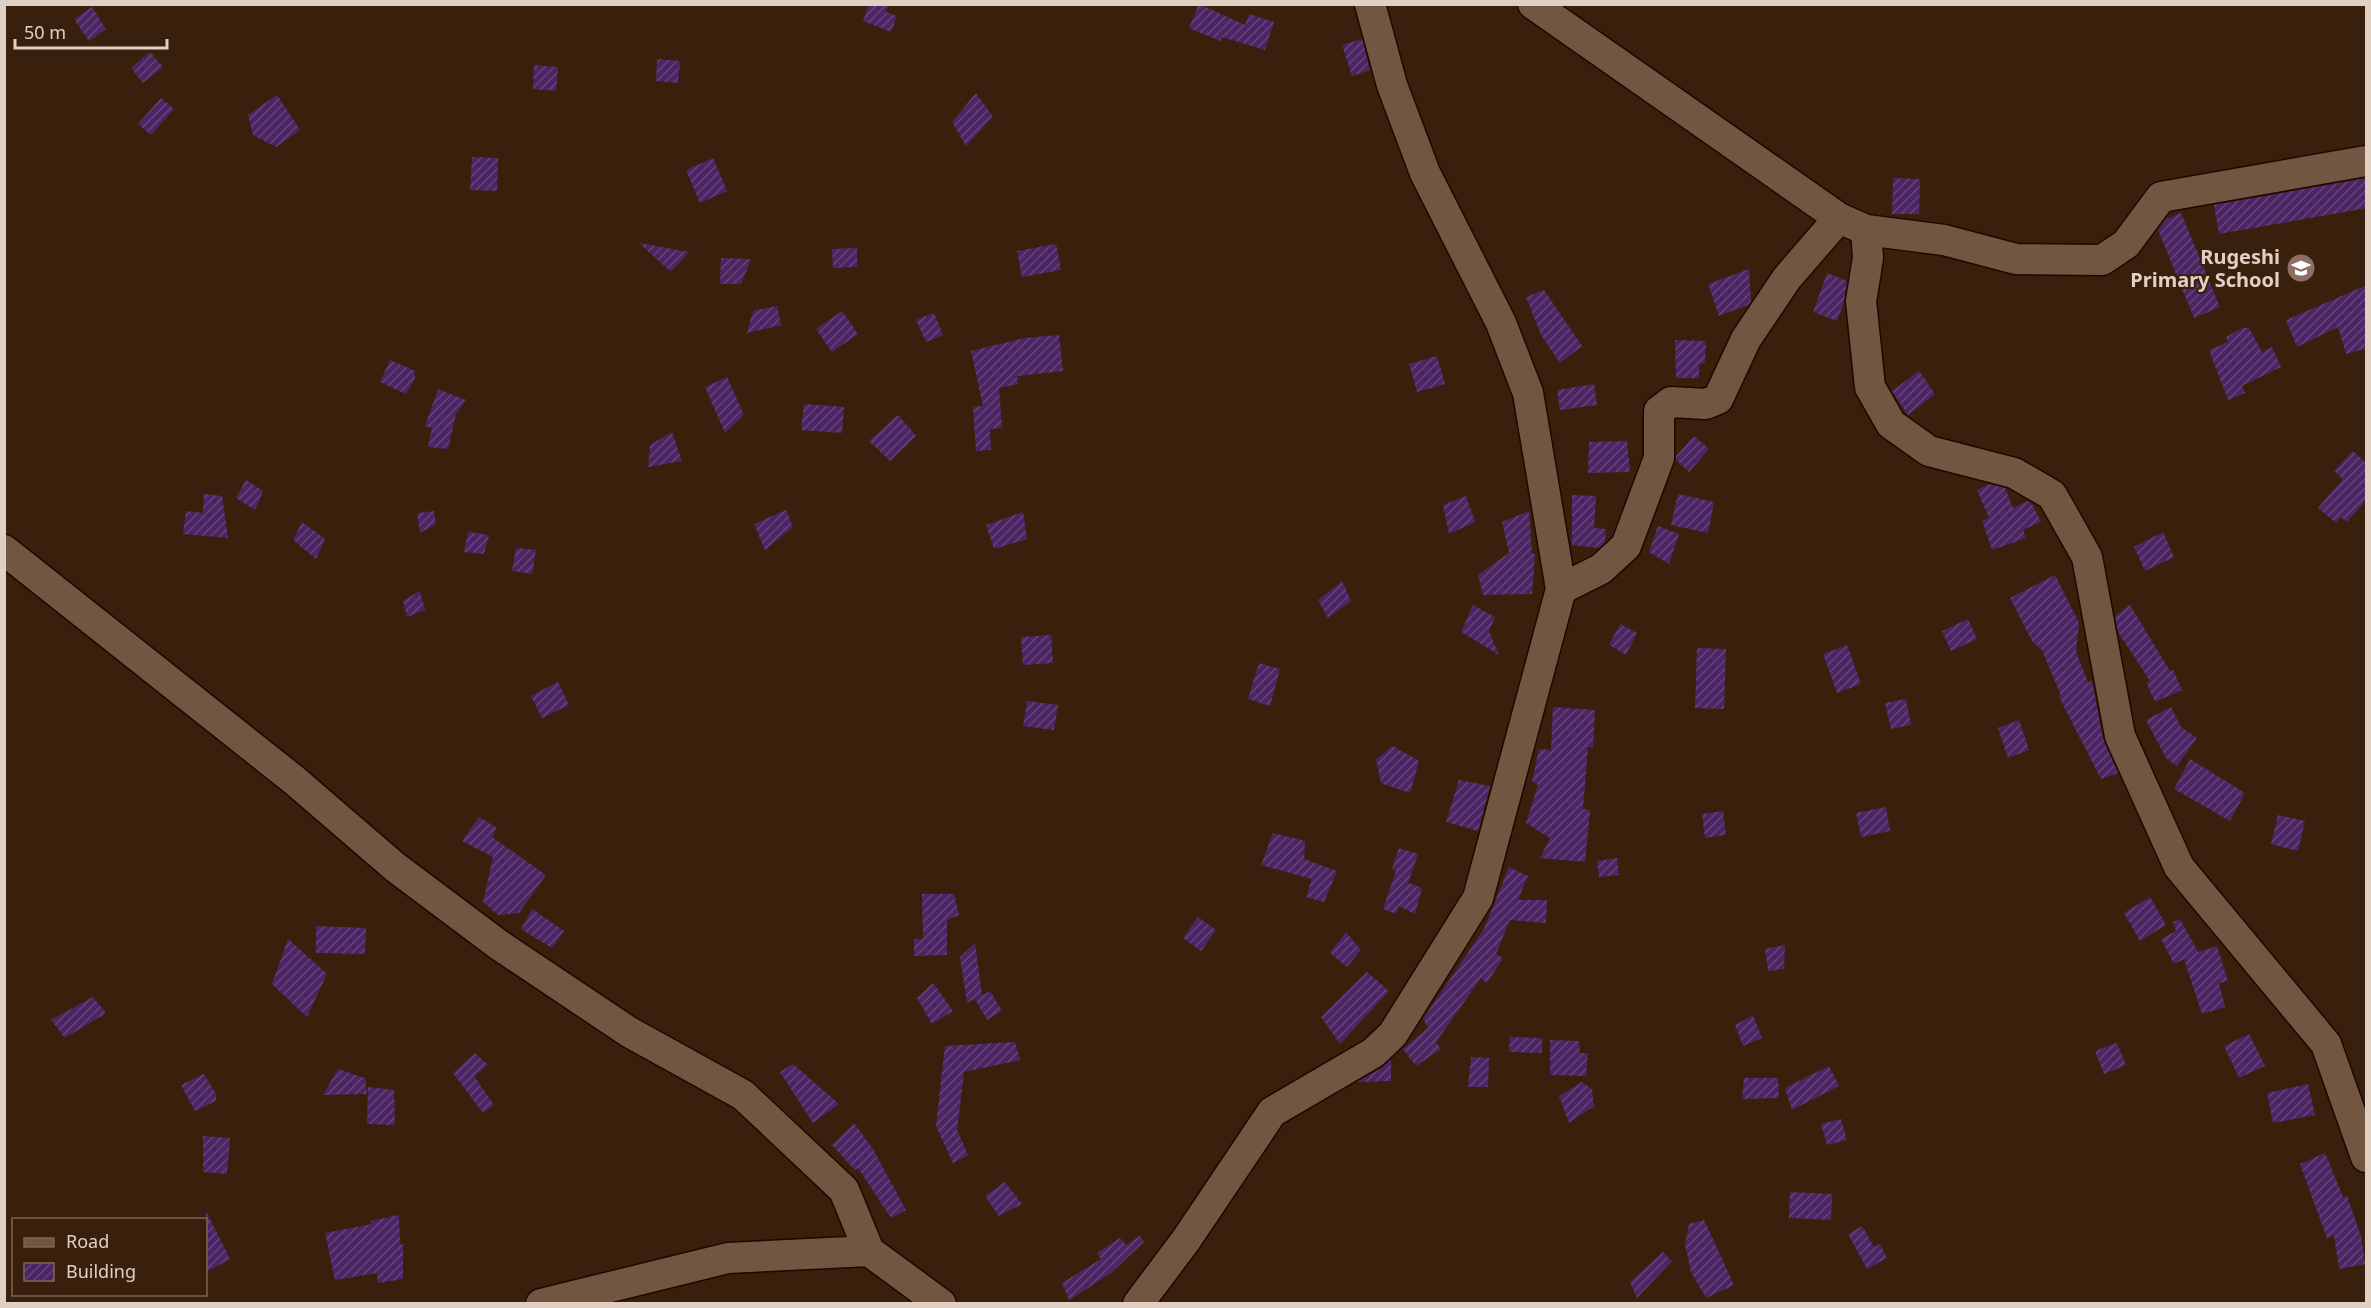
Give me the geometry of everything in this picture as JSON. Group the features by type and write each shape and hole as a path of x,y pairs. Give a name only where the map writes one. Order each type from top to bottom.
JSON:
{"street":[{"path":"1138,1304 1186,1240 1272,1112 1374,1053 1393,1034 1478,898 1561,588 1528,393 1501,323 1425,173 1392,85 1370,4"},
{"path":"1533,4 1839,218 1866,230 1944,240 2016,259 2102,260 2126,244 2161,197 2367,161"},
{"path":"1561,588 1601,569 1626,546 1659,459 1659,411 1671,402 1706,404 1718,399 1746,339 1787,278 1839,218"},
{"path":"1866,230 1868,258 1862,301 1870,387 1891,424 1929,451 2014,472 2052,495 2087,557 2120,736 2179,867 2325,1044 2367,1157"},
{"path":"4,550 294,780 395,867 489,938 629,1032 743,1095 844,1190 869,1251 941,1304"},
{"path":"541,1304 728,1258 869,1251"}],"building":[{"path":"869,4 889,4 886,12 897,16 891,32 863,21"},
{"path":"1199,4 1245,25 1249,14 1274,22 1265,50 1222,37 1220,41 1189,28"},
{"path":"92,7 106,29 89,41 74,19"},
{"path":"1362,39 1370,70 1352,76 1342,45"},
{"path":"150,52 163,67 143,83 131,68"},
{"path":"657,59 680,61 678,83 656,81"},
{"path":"534,65 558,67 556,91 533,89"},
{"path":"976,93 993,117 966,146 952,122"},
{"path":"277,95 300,130 276,147 253,135 248,115"},
{"path":"161,98 174,109 151,135 138,124"},
{"path":"472,157 498,158 497,191 470,190"},
{"path":"713,158 727,191 700,203 686,170"},
{"path":"1893,178 1920,179 1919,214 1892,214"},
{"path":"2367,178 2367,208 2219,234 2214,205"},
{"path":"2181,213 2220,307 2194,318 2158,230 2166,219"},
{"path":"639,243 689,252 671,272"},
{"path":"1056,244 1061,270 1022,277 1017,251"},
{"path":"857,248 857,267 833,268 832,249"},
{"path":"721,258 751,259 741,284 720,284"},
{"path":"1749,269 1751,301 1748,305 1719,316 1708,284"},
{"path":"1827,273 1847,281 1844,302 1837,321 1813,312"},
{"path":"2367,285 2367,348 2346,354 2338,327 2297,347 2286,320"},
{"path":"1544,290 1582,346 1560,363 1541,335 1526,297"},
{"path":"777,306 781,325 747,333 753,311"},
{"path":"842,311 858,334 832,352 816,329"},
{"path":"934,313 943,335 926,342 916,320"},
{"path":"2242,328 2249,328 2262,352 2272,347 2281,367 2242,386 2245,393 2228,400 2209,350 2228,342 2226,337"},
{"path":"1059,335 1063,371 1017,376 1018,384 999,388 1002,428 990,429 991,450 976,451 973,407 983,406 971,351 1024,338"},
{"path":"1675,340 1706,341 1705,362 1699,364 1699,378 1676,378"},
{"path":"1437,356 1445,384 1417,392 1409,364"},
{"path":"390,360 415,371 415,378 406,394 380,382"},
{"path":"1919,371 1935,394 1908,415 1892,391"},
{"path":"727,377 744,415 725,433 705,387"},
{"path":"1594,384 1597,405 1560,410 1557,390"},
{"path":"438,389 466,400 456,414 448,449 428,447 432,428 425,426"},
{"path":"804,404 844,407 842,433 801,430"},
{"path":"898,415 916,436 890,461 869,441"},
{"path":"672,432 682,461 648,467 650,445"},
{"path":"1694,436 1709,449 1689,472 1676,460 1676,456"},
{"path":"1627,441 1630,472 1588,473 1589,442"},
{"path":"2353,451 2367,464 2367,499 2347,522 2341,517 2336,523 2318,508 2343,479 2334,471"},
{"path":"246,480 263,491 255,510 236,498"},
{"path":"1989,484 2005,488 2013,508 2028,501 2032,504 2041,522 2023,530 2026,538 1992,550 1982,521 1989,518 1977,490"},
{"path":"204,494 222,496 228,538 183,534 186,511 203,513"},
{"path":"1678,494 1714,502 1708,533 1671,525"},
{"path":"1572,495 1596,496 1594,528 1606,529 1605,542 1599,548 1572,545"},
{"path":"1466,496 1475,522 1449,534 1443,505"},
{"path":"786,510 793,527 765,550 754,524"},
{"path":"434,511 436,524 420,533 417,513"},
{"path":"1529,511 1532,554 1535,554 1532,594 1483,595 1478,575 1509,553 1502,522"},
{"path":"1023,512 1027,539 994,549 986,525"},
{"path":"302,522 325,539 316,559 293,540"},
{"path":"1658,526 1679,534 1669,564 1649,552"},
{"path":"468,532 489,535 484,554 464,552"},
{"path":"2163,532 2174,557 2145,571 2134,547"},
{"path":"516,548 536,550 532,574 512,571"},
{"path":"2055,575 2079,623 2076,652 2088,683 2092,681 2103,739 2118,773 2101,779 2059,697 2061,696 2042,650 2032,641 2010,598"},
{"path":"1342,581 1351,601 1328,618 1318,600"},
{"path":"420,591 425,610 407,617 403,601"},
{"path":"1473,605 1495,617 1489,631 1499,655 1461,632"},
{"path":"2130,605 2170,671 2173,670 2182,690 2155,702 2146,682 2150,681 2118,632 2115,616"},
{"path":"1968,619 1977,639 1951,651 1942,631"},
{"path":"1620,624 1637,633 1626,655 1609,645"},
{"path":"1051,635 1053,663 1023,665 1021,637"},
{"path":"1847,645 1861,684 1837,693 1823,654"},
{"path":"1697,648 1726,649 1724,709 1695,708"},
{"path":"1259,663 1280,669 1270,706 1248,699"},
{"path":"558,682 569,705 542,718 531,696"},
{"path":"1906,699 1911,725 1891,729 1885,703"},
{"path":"1027,701 1058,705 1054,730 1023,726"},
{"path":"1553,707 1595,710 1593,747 1588,747 1583,809 1590,810 1585,862 1540,858 1550,838 1526,823 1538,785 1532,781 1539,749 1551,750"},
{"path":"2171,707 2181,727 2197,738 2177,766 2166,758 2146,720"},
{"path":"2019,720 2029,750 2008,758 1998,728"},
{"path":"1393,746 1419,761 1410,793 1381,783 1376,759"},
{"path":"2190,759 2245,793 2230,821 2174,789"},
{"path":"1459,780 1490,786 1478,831 1446,822"},
{"path":"1886,807 1890,831 1861,837 1856,813"},
{"path":"1723,811 1726,835 1705,838 1702,814"},
{"path":"2278,815 2305,821 2298,851 2271,844"},
{"path":"479,817 497,828 492,837 546,875 519,913 498,915 483,902 493,857 462,841"},
{"path":"1273,833 1305,841 1304,859 1337,871 1324,902 1306,897 1312,879 1261,865"},
{"path":"1399,848 1418,854 1408,883 1422,888 1415,914 1399,906 1396,914 1383,909 1396,871 1392,869"},
{"path":"1617,858 1619,875 1599,877 1597,861"},
{"path":"1509,867 1528,876 1518,900 1547,900 1546,923 1510,920 1496,954 1503,958 1487,983 1481,978 1436,1042 1441,1049 1416,1066 1403,1049 1428,1028 1423,1019 1484,929"},
{"path":"922,894 954,894 959,915 947,920 947,955 914,956 914,939 923,939"},
{"path":"2150,897 2166,925 2140,941 2124,913"},
{"path":"532,909 564,931 552,948 521,929"},
{"path":"1198,917 1216,930 1201,951 1183,938"},
{"path":"2180,919 2198,952 2217,946 2228,981 2219,983 2225,1007 2202,1014 2184,959 2174,964 2161,939 2176,931 2173,922"},
{"path":"316,926 366,928 365,954 316,953"},
{"path":"1346,932 1361,950 1347,967 1330,953"},
{"path":"288,939 327,974 307,1017 272,984"},
{"path":"975,943 982,995 967,1003 960,957"},
{"path":"1785,945 1784,969 1768,971 1765,949"},
{"path":"1367,972 1389,991 1340,1044 1321,1017"},
{"path":"933,983 953,1011 932,1024 917,998"},
{"path":"990,991 1002,1011 987,1020 975,999"},
{"path":"93,997 106,1013 65,1038 51,1020"},
{"path":"1753,1015 1762,1038 1743,1046 1735,1025"},
{"path":"2249,1034 2265,1066 2239,1078 2224,1046"},
{"path":"1510,1037 1542,1038 1542,1053 1509,1052"},
{"path":"1550,1040 1579,1041 1580,1053 1588,1053 1586,1076 1550,1075"},
{"path":"1015,1042 1020,1060 964,1072 957,1130 968,1155 953,1163 936,1126 945,1046"},
{"path":"2117,1043 2126,1065 2104,1074 2095,1051"},
{"path":"475,1053 488,1065 474,1076 494,1105 483,1113 453,1073"},
{"path":"1471,1057 1489,1058 1488,1087 1468,1087"},
{"path":"1391,1059 1391,1081 1357,1082 1382,1068"},
{"path":"793,1064 839,1104 813,1123 780,1072"},
{"path":"1829,1066 1839,1086 1792,1110 1785,1088"},
{"path":"338,1069 365,1078 367,1094 323,1095"},
{"path":"204,1074 216,1094 216,1101 195,1111 181,1085"},
{"path":"1744,1078 1778,1078 1779,1098 1742,1099"},
{"path":"1582,1082 1592,1089 1594,1106 1569,1123 1559,1096"},
{"path":"2308,1084 2315,1115 2273,1123 2267,1093"},
{"path":"368,1087 394,1090 395,1125 367,1124"},
{"path":"1841,1119 1847,1140 1827,1145 1821,1124"},
{"path":"854,1123 873,1149 906,1210 891,1218 858,1168 855,1170 832,1145"},
{"path":"203,1136 230,1138 227,1174 203,1172"},
{"path":"2325,1153 2343,1197 2347,1196 2361,1236 2365,1264 2339,1269 2334,1235 2327,1238 2300,1164"},
{"path":"1005,1182 1022,1204 999,1216 985,1196"},
{"path":"1790,1192 1832,1194 1831,1220 1789,1218"},
{"path":"206,1211 230,1259 207,1271 207,1218"},
{"path":"399,1215 400,1245 403,1244 403,1279 378,1283 377,1273 335,1280 325,1233 372,1224 371,1221"},
{"path":"1704,1220 1734,1285 1706,1298 1691,1272 1685,1245 1689,1224"},
{"path":"1862,1226 1874,1247 1880,1244 1887,1258 1867,1269 1848,1234"},
{"path":"1140,1236 1144,1242 1111,1273 1069,1300 1062,1283 1101,1259 1097,1253 1120,1238 1126,1245"},
{"path":"1663,1252 1672,1261 1637,1298 1630,1282"}],"place":[{"name":"Rugeshi Primary School","path":"2301,268"}]}
